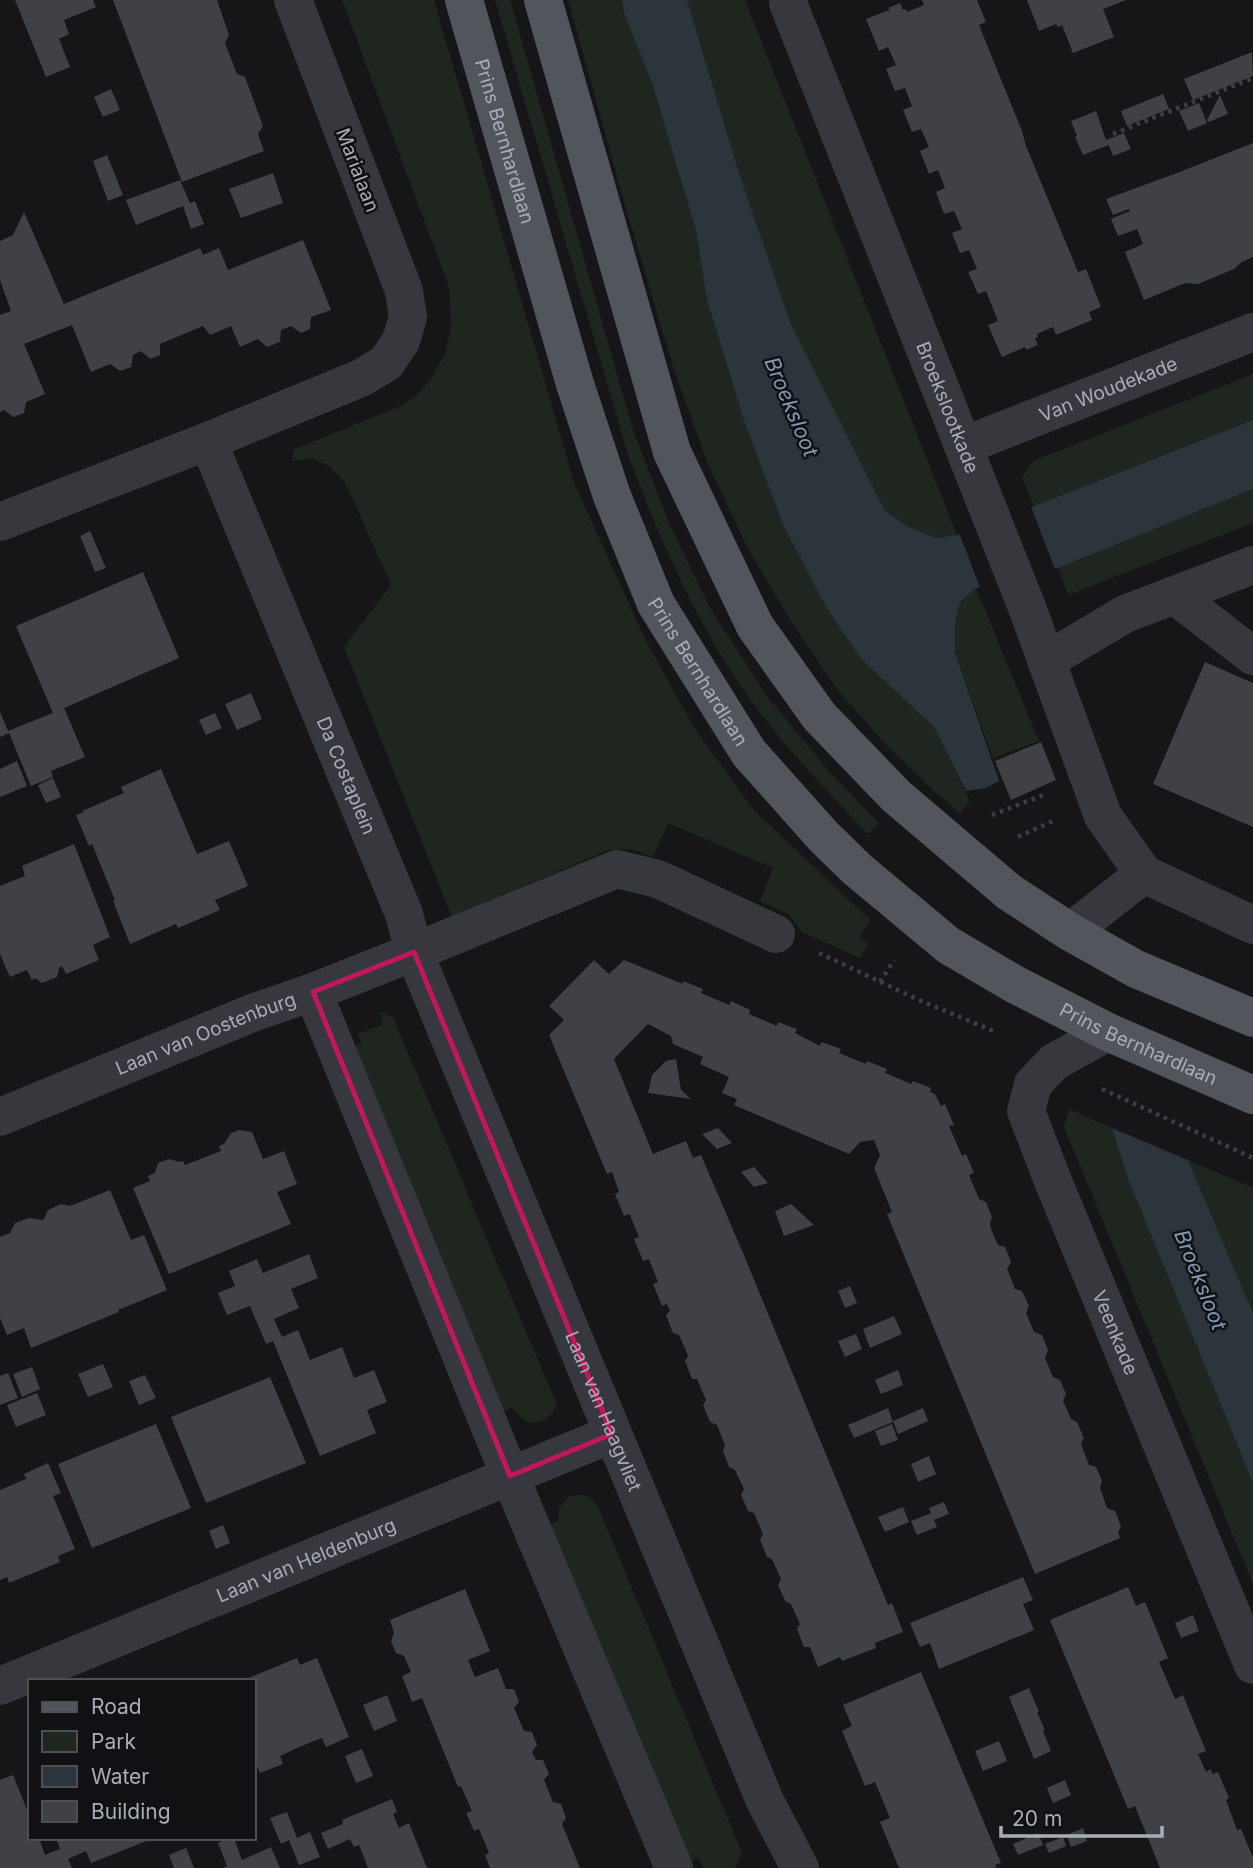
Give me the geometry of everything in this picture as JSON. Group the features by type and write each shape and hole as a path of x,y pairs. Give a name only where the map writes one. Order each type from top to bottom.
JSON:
{"main road":[{"name":"Prins Bernhardlaan","path":"464,0 575,384 612,496 656,604 749,753 824,837 875,885 948,945 1016,985 1108,1032 1253,1096"},
{"path":"543,0 672,452 755,626 819,716 896,796 1009,892 1070,932 1136,969 1253,1018"}],"street":[{"name":"Marialaan","path":"208,440 361,378 386,363 401,341 408,317 404,291 293,0"},
{"name":"Broekslootkade","path":"789,0 1028,610 1103,816 1144,874"},
{"name":"Van Woudekade","path":"963,446 1253,332"},
{"path":"0,522 208,440"},
{"name":"Da Costaplein","path":"208,440 404,914 414,952"},
{"path":"1046,661 1125,614 1253,565"},
{"path":"1174,595 1253,656"},
{"path":"414,952 617,869 658,879 776,934"},
{"path":"1070,932 1144,874 1253,925"},
{"name":"Laan van Oostenburg","path":"0,1117 252,1013 414,952"},
{"name":"Laan van Haagvliet","path":"414,952 765,1801 800,1868"},
{"path":"313,992 510,1476 674,1868"},
{"name":"Veenkade","path":"1108,1032 1054,1062 1033,1084 1026,1111 1253,1665"},
{"name":"Laan van Heldenburg","path":"0,1686 612,1434"}],"path":[{"path":"1113,134 1253,78"}],"highlighted area":[{"path":"414,952 612,1434 510,1476 313,992"}],"green space":[{"path":"342,0 434,0 575,485 645,639 694,727 752,808 870,920 860,937 868,944 860,958 802,932 788,914 760,901 773,868 668,823 653,857 631,849 608,850 452,917 344,647 391,585 345,482 330,467 313,458 292,461 295,449 398,407 416,396 431,379 445,354 451,328 449,287"},
{"path":"495,0 510,0 632,427 669,523 710,608 767,696 829,771 879,823 868,834 795,756 755,706 716,647 668,553 628,455"},
{"path":"568,0 622,0 624,13 652,83 696,231 707,300 745,424 784,527 826,607 861,659 934,727 970,801 960,813 888,747 835,687 792,623 748,549 707,462 673,367"},
{"path":"687,0 745,0 957,535 936,538 908,528 885,511 790,322 740,176"},
{"path":"1253,374 1253,420 1034,506 1022,477 1033,461"},
{"path":"1253,489 1253,523 1068,595 1058,568"},
{"path":"976,588 1039,741 993,758 955,652 955,622 960,602"},
{"path":"380,1012 393,1017 557,1405 541,1422 524,1419 512,1407 503,1412 352,1047 362,1043 357,1034 383,1025"},
{"path":"1069,1109 1112,1128 1128,1179 1253,1483 1253,1584 1064,1127"},
{"path":"1188,1160 1253,1188 1253,1313"},
{"path":"584,1494 597,1504 742,1853 735,1868 704,1868 698,1858 688,1862 548,1525 559,1521 559,1509 567,1497"}],"water":[{"name":"Broeksloot","path":"622,0 687,0 740,176 790,322 885,511 908,527 936,538 957,535 1253,420 1253,489 1058,568 976,588 960,602 955,622 955,652 999,781 986,788 966,791 934,727 861,659 826,607 784,527 745,424 707,300 696,231 652,83 624,13"},
{"name":"Broeksloot","path":"1112,1128 1188,1160 1253,1313 1253,1483 1128,1179"}],"pier":[{"path":"1030,504 1056,572 981,590 958,530"}],"building":[{"path":"15,0 93,0 96,7 64,20 69,34 59,39 70,67 46,77"},
{"path":"113,0 217,0 229,35 225,43 237,74 245,77 263,126 258,134 264,151 182,182"},
{"path":"922,0 977,0 986,22 979,25 1026,146 1078,272 1086,269 1101,307 1089,312 1092,320 1056,335 1053,327 1037,334 1038,337 1035,338 1038,345 1026,350 1025,347 1002,357 988,325 998,321 986,291 978,294 968,272 977,269 969,250 960,253 952,233 962,229 954,211 944,214 936,192 945,188 938,170 929,174 920,151 929,147 921,129 912,132 903,110 912,106 905,88 895,91 886,69 896,65 888,47 879,51 866,19 900,3 907,12 924,5"},
{"path":"1027,0 1126,0 1103,9 1114,37 1073,53 1062,25 1058,27 1056,24 1039,31"},
{"path":"1252,52 1253,76 1193,100 1184,79"},
{"path":"111,89 120,110 103,117 94,97"},
{"path":"1163,94 1169,109 1127,126 1121,111"},
{"path":"1220,95 1228,114 1209,122 1207,120"},
{"path":"1199,103 1207,123 1188,131 1179,111"},
{"path":"1096,111 1106,140 1124,133 1131,149 1113,156 1109,145 1083,155 1071,121"},
{"path":"1253,143 1253,257 1234,269 1198,284 1185,283 1144,300 1125,252 1143,244 1137,229 1118,236 1111,219 1130,211 1129,209 1113,215 1106,199"},
{"path":"107,155 123,195 108,201 93,161"},
{"path":"273,173 283,203 241,218 229,189"},
{"path":"180,180 190,203 195,201 204,224 191,229 183,206 136,225 126,200"},
{"path":"24,212 64,304 200,248 203,255 219,248 228,270 303,240 331,310 311,317 310,329 301,333 291,326 281,330 280,342 267,347 258,339 240,347 231,326 210,335 203,326 160,344 160,355 150,359 141,351 133,355 131,367 120,371 110,364 91,372 72,325 24,344 45,394 26,402 24,413 13,417 4,410 0,412 0,315 11,311 0,280 0,241 13,235"},
{"path":"90,531 106,568 95,572 80,536"},
{"path":"143,572 179,658 64,708 85,757 51,771 53,777 31,786 9,733 0,737 0,712 8,731 53,713 16,626"},
{"path":"1205,662 1253,683 1253,827 1153,784"},
{"path":"251,693 262,719 237,730 225,704"},
{"path":"215,713 222,728 206,735 199,720"},
{"path":"1041,742 1056,780 1011,800 995,761"},
{"path":"17,761 27,786 0,797 0,769"},
{"path":"161,769 197,854 229,841 248,886 215,900 220,910 178,928 176,924 130,944 92,844 89,846 76,815 124,793 121,787"},
{"path":"53,778 61,797 46,803 38,785"},
{"path":"74,844 110,937 93,945 99,960 66,974 62,966 57,977 42,983 35,978 32,980 27,970 10,977 0,954 0,886 25,876 22,866"},
{"path":"594,960 609,974 624,960 683,984 683,981 703,989 701,993 729,1005 731,1001 750,1010 749,1014 777,1026 778,1022 797,1029 795,1033 820,1046 821,1042 841,1049 839,1053 887,1069 885,1073 911,1084 913,1081 931,1088 930,1092 935,1094 941,1106 945,1104 954,1125 949,1126 962,1156 966,1154 974,1173 969,1175 979,1199 986,1202 992,1217 991,1229 998,1245 1005,1247 1011,1262 1007,1269 1015,1289 1022,1291 1029,1306 1026,1313 1034,1332 1042,1335 1048,1350 1045,1358 1053,1377 1060,1380 1066,1394 1063,1401 1084,1438 1081,1444 1089,1465 1096,1467 1102,1480 1100,1488 1107,1508 1115,1511 1121,1526 1118,1533 1120,1538 1035,1574 887,1214 892,1212 874,1168 880,1155 874,1140 860,1142 849,1154 734,1105 737,1099 722,1093 729,1077 700,1064 703,1057 673,1044 671,1036 648,1024 614,1059 653,1154 686,1141 693,1158 701,1155 888,1605 892,1603 903,1632 875,1643 876,1648 842,1661 840,1657 818,1667 810,1647 804,1647 797,1629 800,1624 791,1604 785,1601 778,1585 781,1579 760,1540 763,1534 754,1513 748,1511 741,1495 744,1489 735,1470 729,1467 723,1451 725,1445 717,1425 710,1422 703,1405 706,1400 697,1379 692,1379 685,1361 687,1353 679,1335 673,1333 666,1315 670,1311 667,1304 662,1306 653,1284 658,1282 649,1259 643,1261 634,1239 639,1237 630,1214 624,1216 615,1194 619,1192 612,1172 607,1174 549,1035 564,1020 549,1006"},
{"path":"676,1059 681,1090 691,1099 648,1093 652,1075 666,1061"},
{"path":"718,1128 732,1143 717,1149 702,1134"},
{"path":"239,1130 252,1132 263,1159 284,1151 297,1184 277,1192 291,1224 169,1274 133,1188 150,1181 148,1176 155,1173 158,1163 169,1159 183,1161 185,1165 221,1151 219,1146 224,1144 231,1133"},
{"path":"754,1167 768,1183 754,1187 741,1172"},
{"path":"110,1190 131,1240 144,1235 167,1290 31,1348 24,1328 7,1335 0,1318 0,1237 10,1233 15,1223 29,1218 42,1220 48,1210 61,1204 70,1206"},
{"path":"791,1204 814,1225 784,1236 775,1211"},
{"path":"309,1254 318,1278 291,1289 299,1308 274,1319 282,1337 298,1330 310,1360 342,1347 354,1378 374,1370 387,1402 367,1410 376,1433 320,1456 273,1341 266,1344 250,1306 227,1315 218,1293 235,1286 229,1271 257,1259 263,1273"},
{"path":"850,1286 857,1303 845,1308 838,1291"},
{"path":"894,1316 902,1334 870,1348 863,1329"},
{"path":"856,1334 862,1349 845,1357 838,1341"},
{"path":"103,1364 113,1387 88,1397 78,1374"},
{"path":"32,1367 40,1389 22,1397 13,1374"},
{"path":"898,1370 903,1385 881,1394 875,1380"},
{"path":"8,1373 18,1398 0,1405 0,1376"},
{"path":"145,1375 156,1398 139,1405 129,1381"},
{"path":"270,1377 306,1463 206,1503 171,1417"},
{"path":"37,1393 46,1415 16,1427 7,1405"},
{"path":"888,1408 893,1422 854,1438 848,1425"},
{"path":"923,1408 928,1421 898,1434 893,1421"},
{"path":"156,1424 191,1508 92,1548 58,1464"},
{"path":"892,1424 898,1440 881,1446 875,1431"},
{"path":"929,1456 936,1474 918,1482 911,1464"},
{"path":"48,1463 61,1493 53,1496 75,1549 58,1556 60,1562 36,1572 9,1583 7,1577 0,1580 0,1490 26,1479 24,1474"},
{"path":"944,1502 949,1514 934,1520 937,1527 917,1535 911,1521 931,1513 929,1508"},
{"path":"903,1507 909,1522 885,1532 878,1517"},
{"path":"223,1525 230,1543 216,1549 209,1531"},
{"path":"1023,1577 1033,1600 1023,1604 1034,1630 939,1669 930,1643 920,1647 910,1623"},
{"path":"1128,1587 1136,1606 1145,1602 1168,1658 1159,1662 1175,1699 1183,1695 1206,1751 1198,1754 1206,1772 1211,1769 1212,1774 1218,1772 1229,1798 1226,1800 1237,1830 1241,1829 1253,1858 1253,1868 1160,1868 1135,1806 1128,1809 1050,1620"},
{"path":"465,1589 490,1651 468,1660 475,1677 498,1668 506,1689 514,1689 519,1702 514,1708 524,1731 532,1732 537,1745 532,1752 536,1760 543,1760 549,1774 544,1780 553,1802 561,1804 566,1818 562,1824 580,1868 490,1868 485,1855 489,1853 479,1829 474,1831 466,1813 472,1811 461,1786 458,1787 422,1698 412,1702 402,1676 411,1672 404,1656 396,1653 391,1641 394,1633 390,1620"},
{"path":"1193,1615 1199,1631 1181,1638 1175,1623"},
{"path":"297,1658 300,1665 317,1658 349,1737 326,1747 322,1738 299,1747 280,1756 283,1764 260,1773 256,1764 256,1679 246,1679"},
{"path":"921,1672 1001,1863 995,1865 996,1868 899,1868 880,1822 890,1818 875,1782 865,1786 842,1731 852,1726 843,1705"},
{"path":"1029,1688 1051,1751 1034,1759 1009,1697"},
{"path":"387,1695 397,1721 374,1731 363,1705"},
{"path":"999,1741 1007,1761 983,1771 975,1751"},
{"path":"362,1749 373,1776 356,1783 345,1756"},
{"path":"13,1775 28,1812 28,1840 40,1840 45,1855 60,1849 57,1840 149,1840 91,1863 86,1851 68,1859 72,1868 0,1868 0,1780"},
{"path":"1065,1780 1071,1795 1053,1803 1047,1788"},
{"path":"392,1799 397,1812 393,1814 399,1828 409,1823 427,1868 368,1868 359,1845 354,1847 350,1839 328,1849 321,1833 343,1824 342,1820"},
{"path":"287,1812 297,1838 310,1832 320,1857 299,1865 289,1840 281,1844 270,1818"},
{"path":"1083,1828 1087,1841 1071,1847 1067,1835"},
{"path":"1038,1833 1043,1845 1018,1855 1013,1844"},
{"path":"1063,1837 1066,1846 1049,1853 1045,1844"},
{"path":"235,1840 242,1860 271,1847 280,1868 223,1868 227,1866 218,1843"},
{"path":"186,1848 194,1868 174,1868 169,1855"}]}
